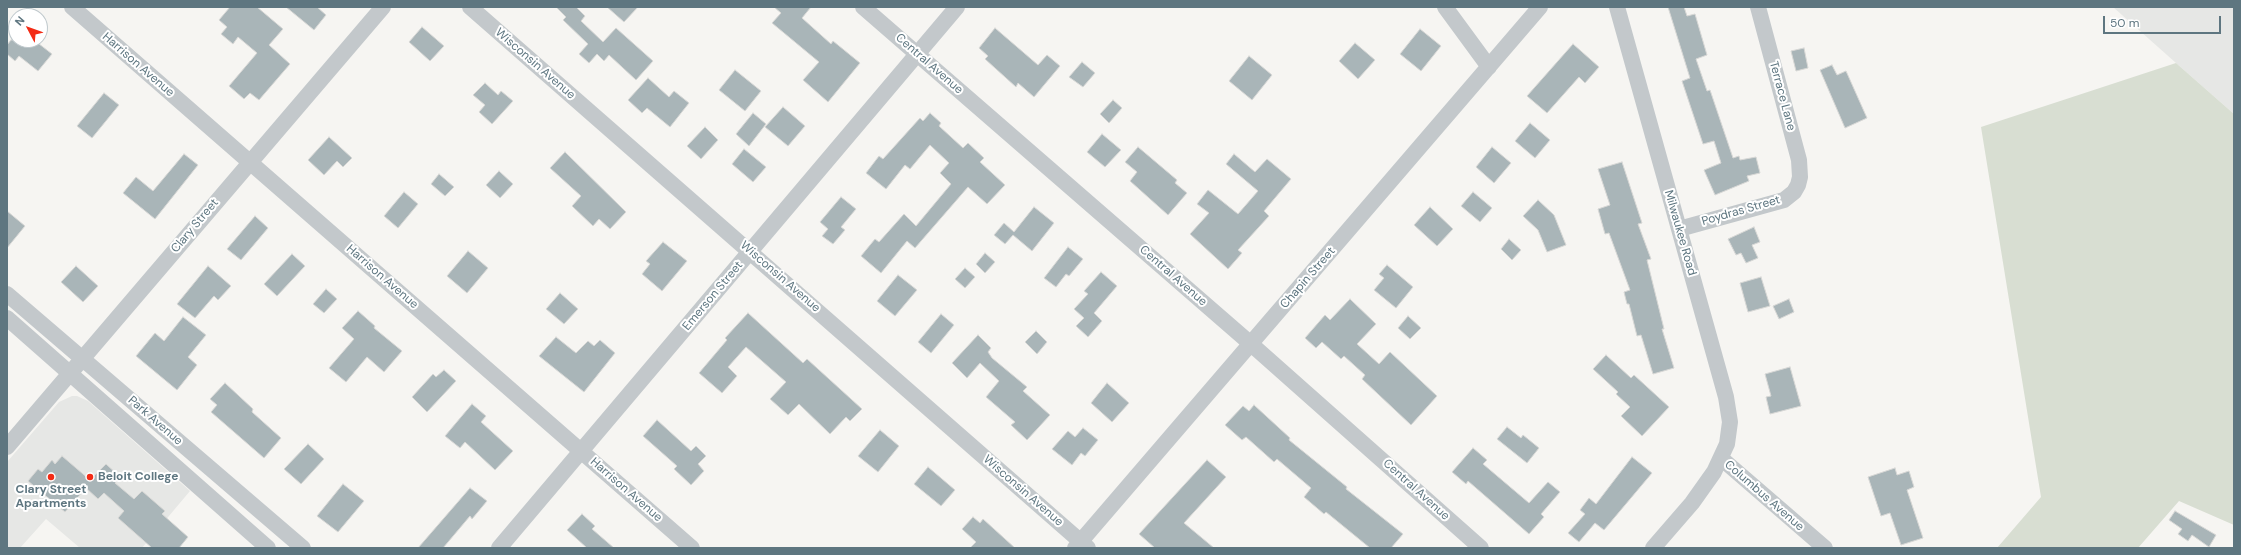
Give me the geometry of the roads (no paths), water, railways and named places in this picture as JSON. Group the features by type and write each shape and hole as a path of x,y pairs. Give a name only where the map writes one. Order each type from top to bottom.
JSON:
{"street":[{"name":"Harrison Avenue","path":"72,7 692,548"},
{"name":"Clary Street","path":"7,447 383,7"},
{"name":"Wisconsin Avenue","path":"470,7 751,251 1082,546"},
{"name":"Central Avenue","path":"863,7 1251,344 1481,548"},
{"name":"Emerson Street","path":"499,548 957,7"},
{"path":"1445,7 1489,67"},
{"name":"Chapin Street","path":"1082,546 1251,344 1540,7"},
{"name":"Milwaukee Road","path":"1617,7 1726,397 1730,422 1727,444 1722,459 1704,489 1653,548"},
{"name":"Terrace Lane","path":"1758,7 1799,160 1800,177 1798,185"},
{"name":"Poydras Street","path":"1679,229 1784,200 1794,192 1798,185"},
{"name":"Park Avenue","path":"7,294 303,548"},
{"name":"Park Avenue","path":"7,318 268,548"},
{"name":"Columbus Avenue","path":"1722,459 1825,548"}],"place":[{"name":"Clary Street Apartments","path":"51,477"},
{"name":"Beloit College","path":"90,477"}]}
